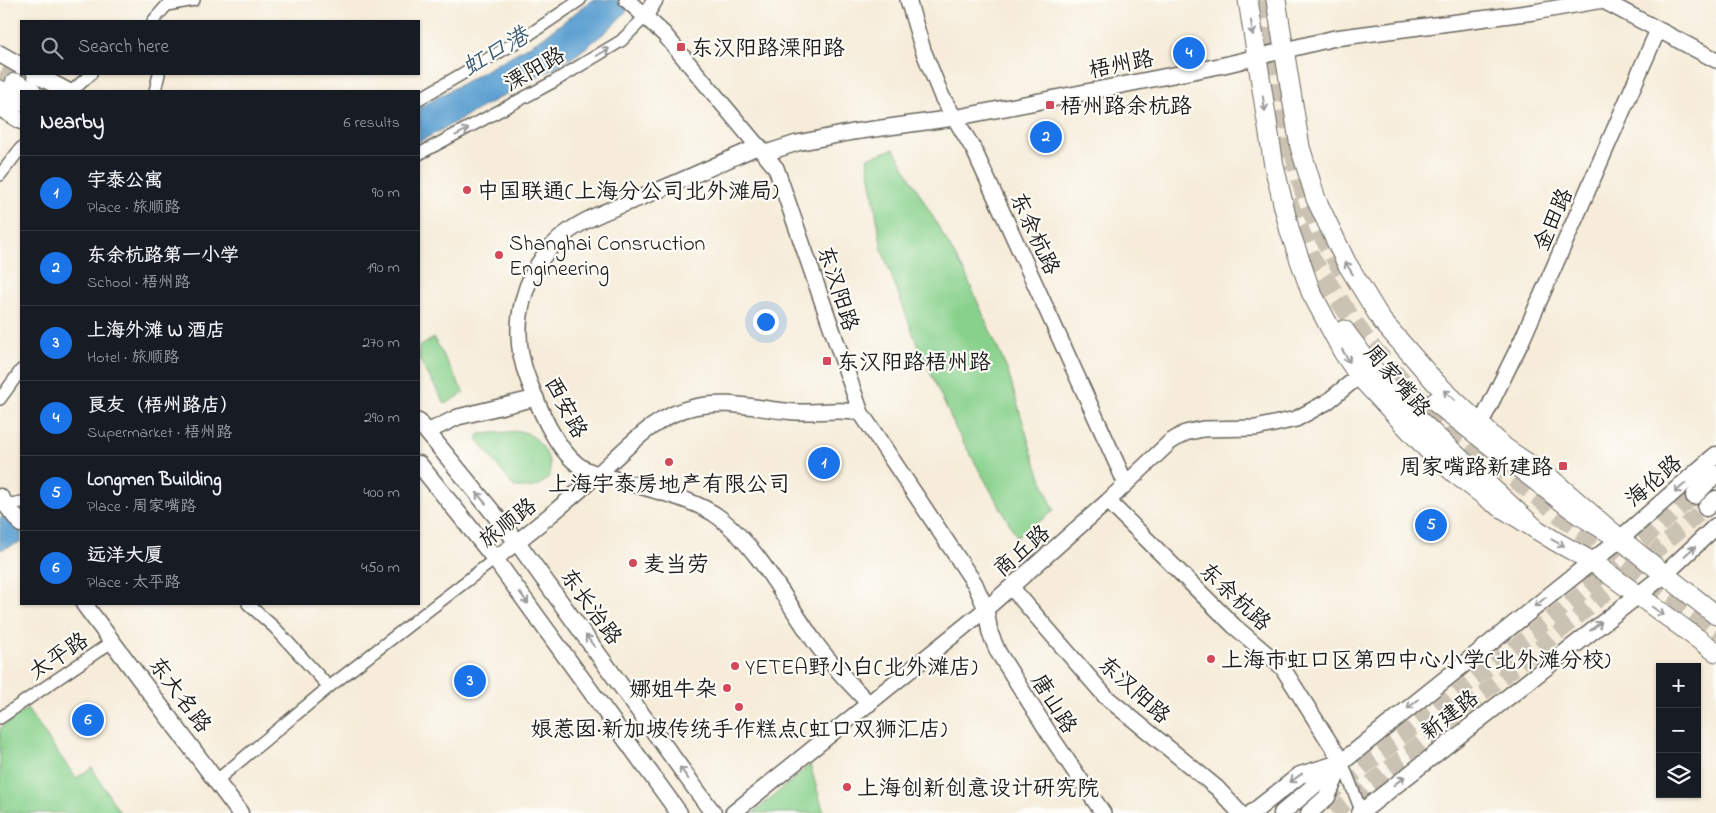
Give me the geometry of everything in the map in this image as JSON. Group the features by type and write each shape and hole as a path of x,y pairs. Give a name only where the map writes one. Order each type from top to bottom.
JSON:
{"main road":[{"name":"周家嘴路","path":"1248,0 1274,166 1284,212 1299,262 1343,352 1359,376 1430,452 1458,476 1491,501 1537,530 1591,560 1637,596 1716,652"},
{"name":"周家嘴路","path":"1276,0 1300,147 1316,199 1346,262 1382,321 1436,383 1505,448 1550,478 1620,539 1716,615"},
{"path":"0,54 17,83 20,97"},
{"path":"37,75 65,90"},
{"path":"0,108 20,119"},
{"path":"1344,330 1394,397 1537,530"},
{"path":"1435,402 1578,514 1620,539"},
{"name":"东长治路","path":"423,427 517,542 598,651 713,813"},
{"name":"海伦路","path":"1591,560 1620,539 1716,455"},
{"path":"420,465 495,559 679,813"},
{"path":"1694,496 1716,474"},
{"path":"1664,575 1716,526"},
{"name":"新建路","path":"1252,813 1307,772 1342,762 1591,560"},
{"name":"新建路","path":"1362,813 1664,575"},
{"name":"东大名路","path":"85,605 240,813"},
{"path":"1282,813 1342,762"},
{"name":"新建路","path":"1309,813 1327,797 1342,762"}],"street":[{"path":"154,20 167,2 194,0"},
{"path":"420,98 527,36 580,0"},
{"name":"溧阳路","path":"420,153 553,82 621,41 635,8 655,0"},
{"name":"东余杭路","path":"908,0 923,50 942,98 974,150 1126,484"},
{"path":"1603,0 1716,60"},
{"name":"梧州路","path":"763,150 853,132 954,118 1224,65 1335,38 1534,12 1603,0"},
{"path":"165,20 167,2"},
{"name":"东汉阳路","path":"635,8 664,34 763,150 782,181 860,413 975,584 986,609"},
{"name":"金田路","path":"1481,424 1522,340 1658,30"},
{"path":"73,90 91,75"},
{"path":"155,90 159,75"},
{"path":"0,175 20,149"},
{"name":"西安路","path":"763,150 584,222 566,233 551,247 531,277 521,304 519,319 520,353 536,398 566,452 578,465 598,474 695,504 719,517 767,571 813,639 869,704"},
{"path":"0,399 20,371"},
{"name":"商丘路","path":"734,813 986,609 1108,501 1166,445 1185,433 1212,428 1256,428 1296,419 1327,402 1359,376"},
{"name":"东长治路","path":"423,427 536,398"},
{"name":"旅顺路","path":"217,780 329,687 517,542 598,474 644,432 674,414 693,407 721,403 796,412 849,410 860,413"},
{"name":"东余杭路","path":"1108,501 1234,626 1282,667 1342,762 1362,813"},
{"name":"东汉阳路","path":"1010,588 1106,697 1217,788 1240,813"},
{"path":"249,605 275,628 329,687"},
{"name":"唐山路","path":"986,609 990,633 998,652 1052,738 1103,813"},
{"name":"太平路","path":"0,718 113,641"}],"green space":[{"path":"894,149 965,273 1008,372 1033,456 1054,511 1017,537 957,431 915,339 882,250 867,158"},
{"path":"434,338 464,393 445,404 420,361 420,346"},
{"path":"520,431 527,433 538,441 547,454 549,461 550,475 543,483 534,487 513,486 477,439 479,434"},
{"path":"27,709 76,778 92,768 120,813 0,813 0,728"},
{"path":"810,765 824,813 753,813"}],"water":[{"path":"592,0 637,0 608,30 575,56 420,141 420,107 541,39"},
{"path":"20,509 20,542 0,550 0,518"}],"tunnel":[{"path":"1263,0 1277,116 1286,170"},
{"path":"0,73 15,83"},
{"path":"1294,151 1297,168 1313,215 1345,275"},
{"path":"1288,201 1312,260 1368,343 1429,410 1716,639"},
{"path":"1325,798 1571,602 1694,496"},
{"path":"1333,813 1573,621 1706,508"}],"place":[{"name":"东汉阳路溧阳路","path":"681,47"},
{"name":"良友（梧州路店）","path":"1189,53"},
{"name":"梧州路余杭路","path":"1050,105"},
{"name":"东余杭路第一小学","path":"1046,137"},
{"name":"中国联通(上海分公司北外滩局)","path":"467,190"},
{"name":"Shanghai Consruction Engineering","path":"499,255"},
{"name":"东汉阳路梧州路","path":"827,361"},
{"name":"上海宇泰房地产有限公司","path":"669,462"},
{"name":"宇泰公寓","path":"824,463"},
{"name":"周家嘴路新建路","path":"1563,466"},
{"name":"Longmen Building","path":"1431,525"},
{"name":"麦当劳","path":"633,563"},
{"name":"上海市虹口区第四中心小学(北外滩分校)","path":"1211,659"},
{"name":"YETEA野小白(北外滩店)","path":"735,666"},
{"name":"上海外滩 W 酒店","path":"470,681"},
{"name":"娜姐牛杂","path":"727,688"},
{"name":"娘惹囡·新加坡传统手作糕点(虹口双狮汇店)","path":"739,707"},
{"name":"远洋大厦","path":"88,720"},
{"name":"上海创新创意设计研究院","path":"847,787"}],"water label":[{"name":"虹口港","path":"495,51"}]}
